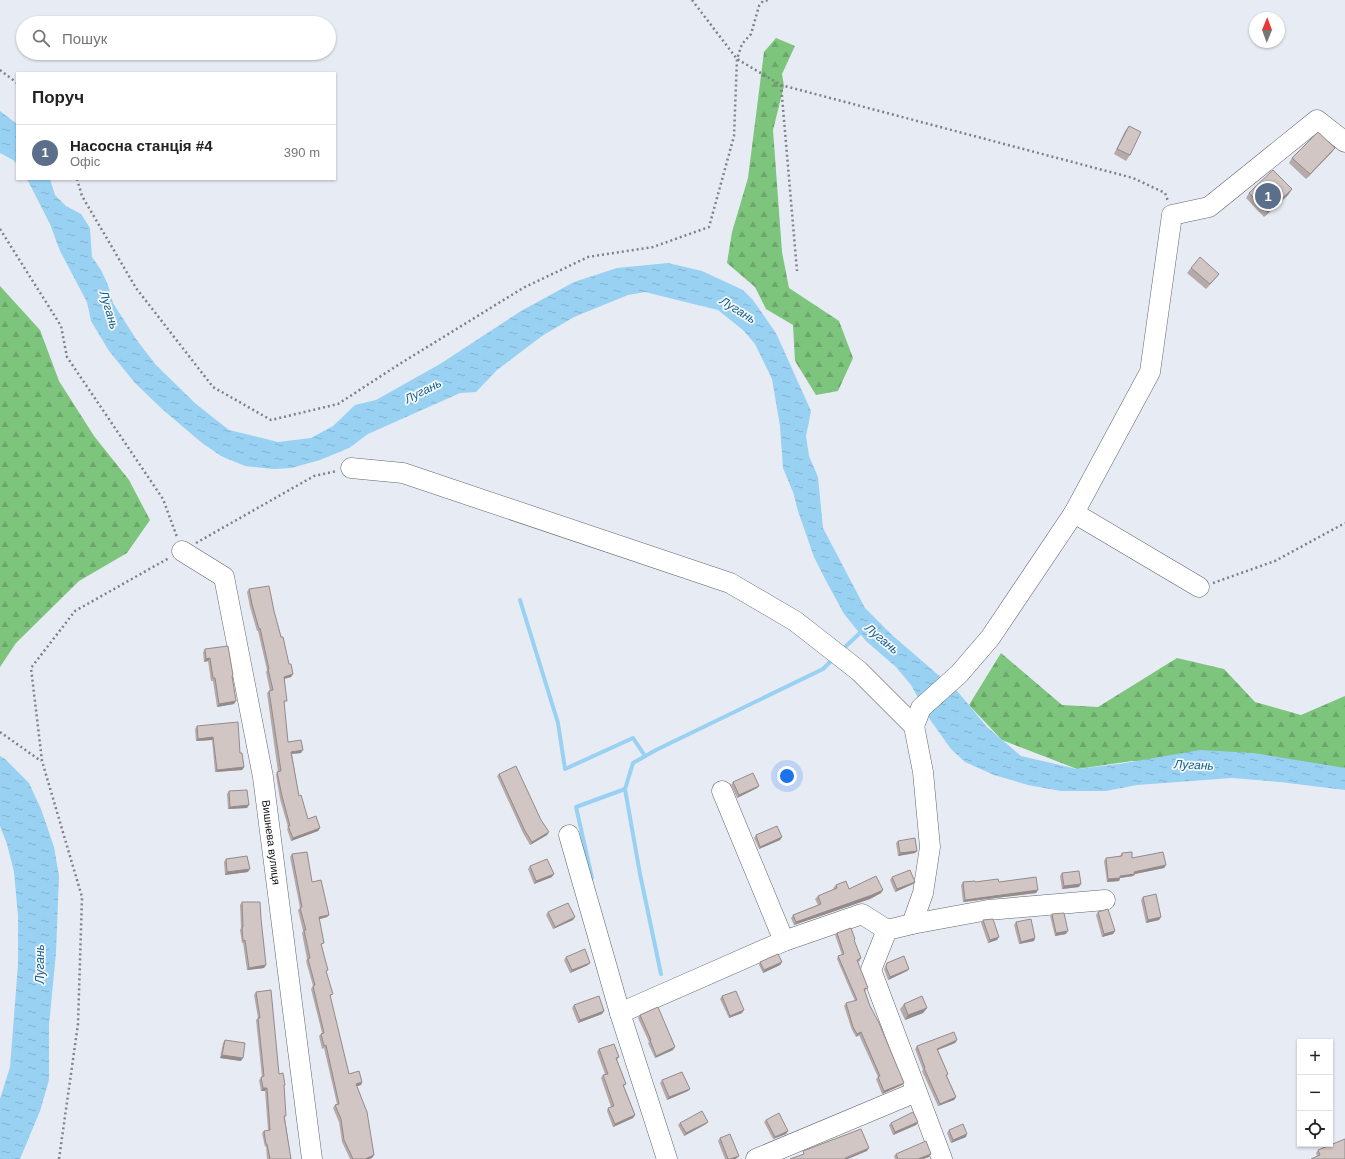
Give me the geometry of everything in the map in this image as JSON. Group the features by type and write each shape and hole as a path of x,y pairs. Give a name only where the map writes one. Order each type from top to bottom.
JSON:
{"street":[{"path":"917,717 960,674 990,638 1074,513 1150,372 1172,215 1209,207 1317,120 1345,142"},
{"path":"350,468 403,473 730,583 795,621 917,717 930,847 923,893 912,924"},
{"path":"1074,513 1199,587"},
{"name":"Вишнева вулиця","path":"182,551 224,577 263,777 312,1159"},
{"path":"722,791 784,941"},
{"path":"569,835 620,1013 667,1159"},
{"path":"620,1013 784,941 862,914 887,930 988,910 1105,900"},
{"path":"887,930 871,970 942,1159"},
{"path":"756,1159 916,1092"}],"path":[{"path":"692,0 737,59 781,85 1133,178 1165,193 1172,215"},
{"path":"77,180 82,196 136,288 213,387 271,420 338,404 523,288 588,257 653,246 709,227 734,136 737,59 742,44 751,34 759,6 763,1 769,0"},
{"path":"0,70 16,82"},
{"path":"781,85 797,271"},
{"path":"0,230 61,326 67,357 163,499 182,551"},
{"path":"59,1159 78,1024 82,897 42,761 31,668 75,611 314,476 350,468"},
{"path":"1199,587 1275,561 1345,523"},
{"path":"0,732 42,761"}],"green space":[{"path":"776,38 795,46 782,74 784,86 773,130 782,252 789,288 839,321 853,358 838,391 816,395 795,361 793,325 766,309 755,287 727,263 732,232 748,178 764,52"},
{"path":"0,286 40,330 59,381 94,436 129,480 150,520 127,553 79,581 16,643 0,667"},
{"path":"1001,653 1062,705 1098,707 1177,658 1224,669 1255,702 1301,715 1345,696 1345,768 1132,761 1077,769 1002,740 969,705"}],"water":[{"path":"0,111 16,123 16,163 0,153"},
{"name":"Лугань","path":"28,180 50,180 55,195 66,206 81,214 90,228 92,257 101,270 108,285 113,303 136,339 156,365 196,404 229,430 278,442 311,438 333,426 355,405 376,400 440,364 521,311 574,282 617,268 668,263 702,271 743,290 753,300 776,333 811,411 806,436 809,456 818,477 823,528 865,608 892,635 958,692 987,727 1021,756 1077,769 1119,764 1200,750 1254,753 1345,768 1345,790 1232,778 1137,785 1106,791 1061,791 1028,785 994,775 965,762 951,749 931,721 911,685 896,667 866,641 844,614 814,557 793,492 783,468 780,426 772,379 755,344 744,331 718,310 645,292 628,295 574,317 542,336 497,370 476,392 460,393 368,434 349,448 320,460 291,468 274,469 245,466 221,456 202,443 162,409 135,383 109,351 91,321 87,302 60,251 50,224"},
{"name":"Лугань","path":"0,756 5,759 29,783 41,809 54,847 59,876 56,953 49,1025 49,1080 40,1111 20,1159 0,1159 0,1099 10,1067 18,965 18,916 14,872 7,844 0,826"}],"building":[{"path":"1129,126 1141,132 1130,155 1117,149"},
{"path":"1318,132 1335,148 1310,174 1292,158"},
{"path":"1273,170 1292,189 1268,212 1249,193"},
{"path":"1200,257 1219,274 1210,284 1191,268"},
{"path":"269,586 281,637 283,637 289,664 291,664 293,674 284,677 287,701 284,701 288,742 301,740 303,750 291,752 299,796 301,795 308,819 316,816 320,828 293,838 288,826 290,826 277,772 281,771 269,691 273,690 260,628 259,629 249,589"},
{"path":"228,646 236,701 219,704 210,658 206,659 205,649"},
{"path":"238,722 240,753 242,753 244,767 217,770 213,737 198,739 197,726"},
{"path":"516,766 541,820 549,832 532,842 525,831 499,774"},
{"path":"753,773 759,786 739,795 733,782"},
{"path":"247,790 249,805 230,807 229,791"},
{"path":"777,826 782,837 760,847 756,835"},
{"path":"915,838 917,851 900,853 898,841"},
{"path":"307,852 312,882 321,880 329,915 319,917 324,943 321,944 328,970 326,971 333,994 330,995 349,1074 359,1071 362,1082 356,1084 367,1112 374,1155 365,1159 353,1159 344,1140 341,1119 335,1105 339,1104 326,1045 324,1046 321,1034 324,1033 313,986 315,985 308,959 310,958 304,930 306,930 300,908 302,907 292,854"},
{"path":"1132,852 1132,858 1163,852 1166,865 1134,872 1135,874 1120,876 1120,878 1108,879 1106,858 1122,856 1122,853"},
{"path":"247,856 250,869 227,872 226,859"},
{"path":"547,859 554,874 536,881 530,866"},
{"path":"910,870 915,882 897,889 892,877"},
{"path":"1079,871 1081,884 1064,886 1062,873"},
{"path":"876,876 883,890 796,922 793,915 821,904 818,896 837,888 836,885 846,881 849,889"},
{"path":"1036,877 1038,890 965,900 963,882 998,879 999,882"},
{"path":"1156,894 1161,917 1148,920 1143,897"},
{"path":"242,902 260,902 266,965 249,968 245,940 243,941"},
{"path":"568,903 575,917 555,927 548,912"},
{"path":"1108,909 1115,931 1104,934 1098,912"},
{"path":"1064,913 1068,931 1056,933 1052,914"},
{"path":"993,919 999,937 990,940 983,920"},
{"path":"1031,919 1035,938 1021,942 1016,922"},
{"path":"851,928 861,958 857,960 868,988 864,989 904,1083 884,1091 878,1077 880,1076 861,1032 857,1034 853,1027 846,1003 857,1000 838,956 844,954 837,933"},
{"path":"585,949 590,963 572,970 566,957"},
{"path":"778,954 782,962 764,970 760,962"},
{"path":"904,956 909,969 890,977 886,967 887,963"},
{"path":"271,990 279,1074 283,1073 285,1085 286,1116 284,1116 291,1159 270,1159 264,1131 270,1130 267,1088 263,1088 261,1077 264,1076 258,1018 260,1018 256,992"},
{"path":"736,991 744,1010 730,1016 722,996"},
{"path":"599,996 604,1011 580,1020 574,1005"},
{"path":"922,996 927,1008 908,1015 904,1004"},
{"path":"658,1007 675,1047 656,1056 640,1015"},
{"path":"954,1032 957,1040 937,1049 948,1074 946,1075 956,1097 940,1104 924,1068 917,1046"},
{"path":"225,1040 245,1043 243,1058 222,1055"},
{"path":"614,1044 619,1057 616,1058 626,1084 623,1085 635,1115 615,1124 608,1108 614,1106 603,1075 608,1074 599,1049"},
{"path":"682,1072 690,1089 669,1097 662,1080"},
{"path":"702,1111 708,1122 686,1133 680,1123"},
{"path":"913,1112 918,1122 895,1132 891,1123"},
{"path":"779,1113 788,1131 775,1137 766,1120"},
{"path":"963,1124 967,1134 953,1140 949,1130"},
{"path":"861,1129 869,1148 845,1159 790,1159 804,1154 803,1151"},
{"path":"730,1134 739,1156 728,1159 720,1138"},
{"path":"1345,1139 1345,1159 1311,1159 1320,1155 1318,1150 1325,1147 1333,1147 1333,1144"},
{"path":"926,1141 931,1154 918,1159 898,1159 896,1154"}],"waterway":[{"path":"520,600 558,723 565,769 633,738 645,756"},
{"name":"Лугань","path":"842,650 863,630"},
{"path":"661,974 640,874 625,789 633,763 656,750 823,669 834,658"},
{"path":"592,878 576,807 625,789"}],"place":[{"name":"Насосна станція #4","path":"1268,196"}]}
